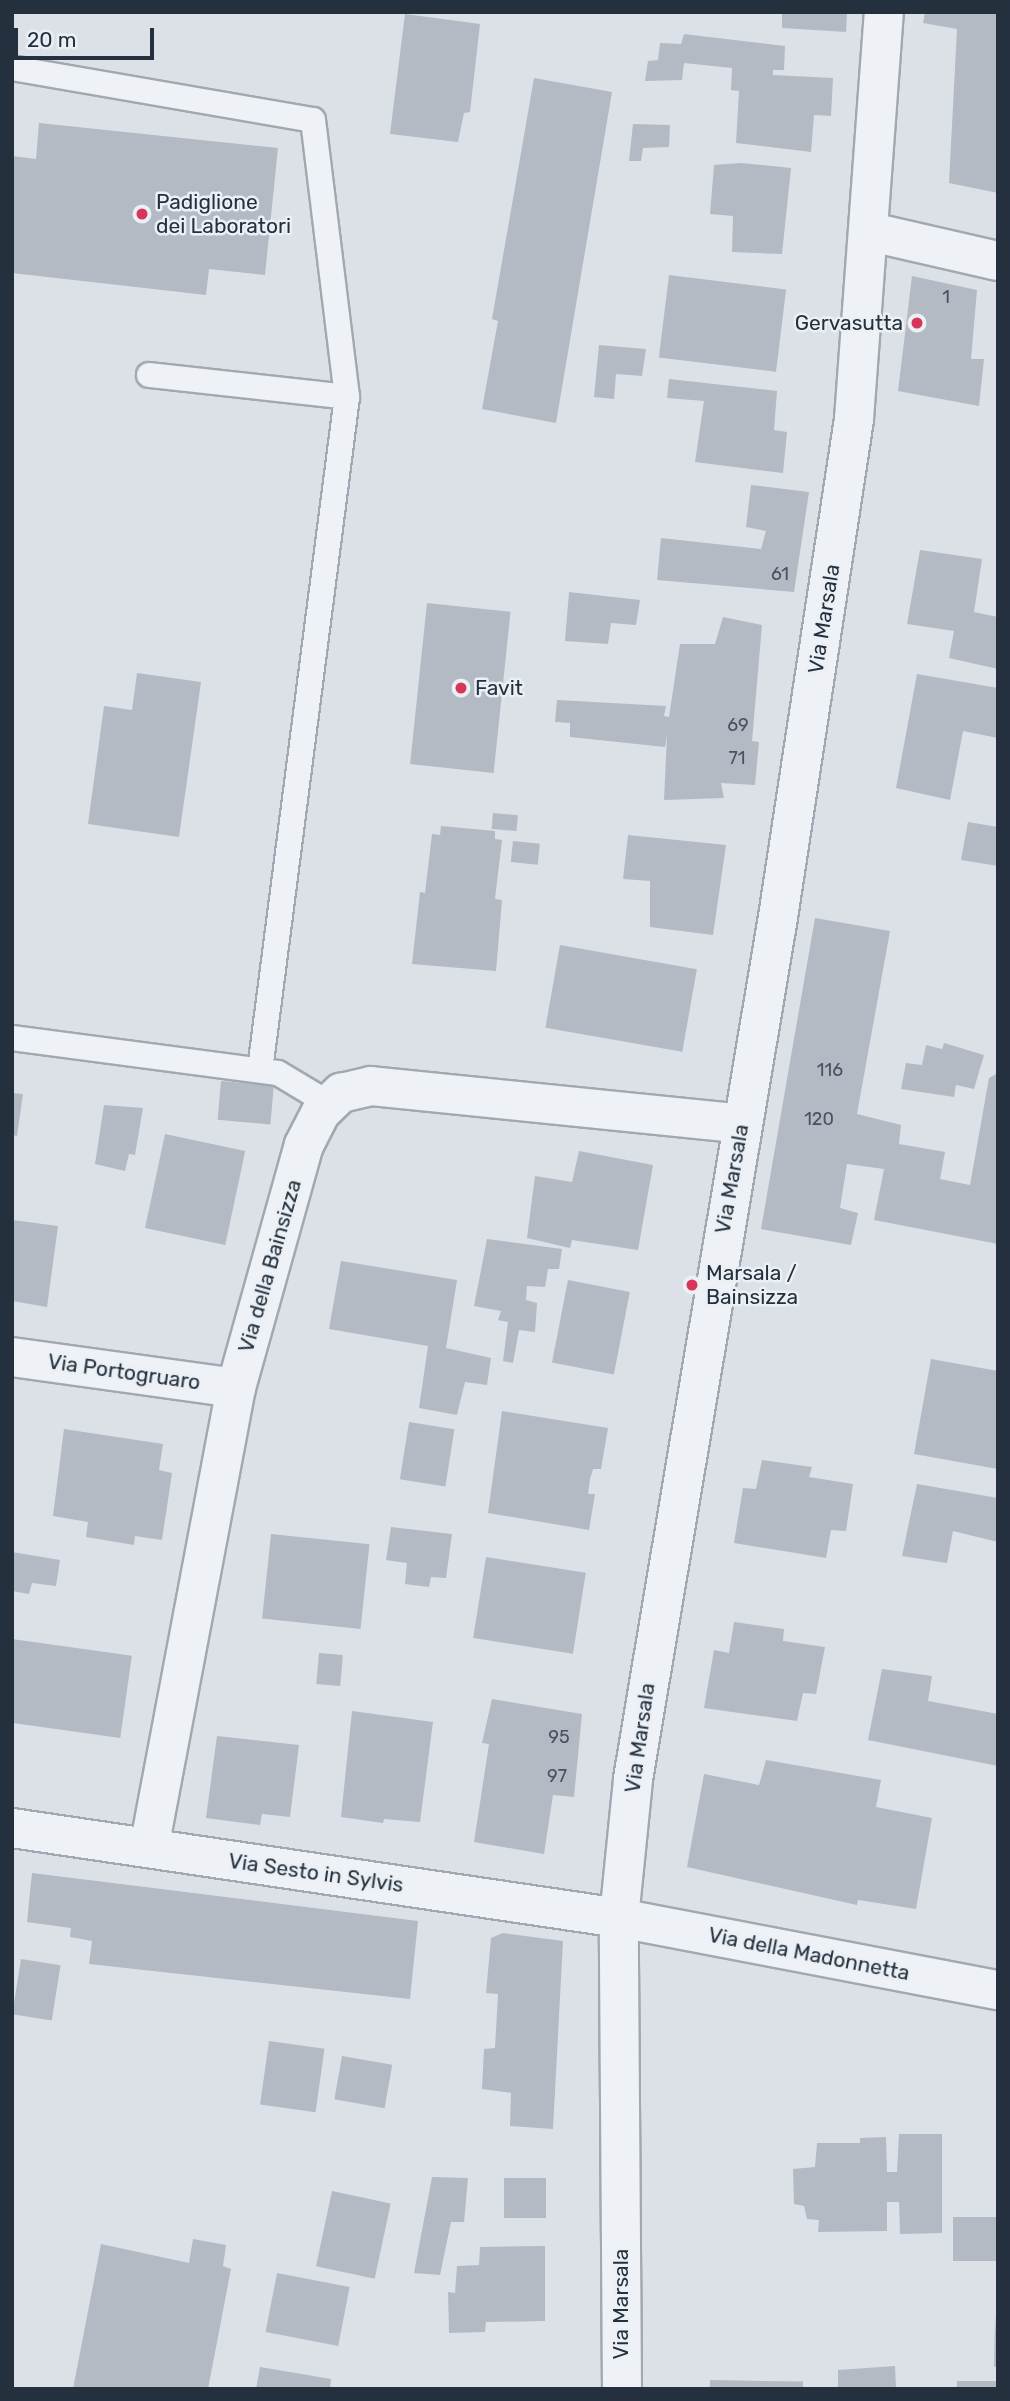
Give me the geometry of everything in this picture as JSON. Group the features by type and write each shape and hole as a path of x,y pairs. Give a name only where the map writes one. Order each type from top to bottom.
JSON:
{"street":[{"name":"Via Marsala","path":"622,2389 620,1918 633,1779 742,1124 852,433 871,232 884,12"},
{"path":"871,232 998,261"},
{"path":"328,1103 355,1088 372,1086 742,1124"},
{"name":"Via della Bainsizza","path":"149,1848 236,1388 304,1144 328,1103"},
{"name":"Via Portogruaro","path":"12,1357 236,1388"},
{"name":"Via Sesto in Sylvis","path":"12,1828 620,1918"},
{"name":"Via della Madonnetta","path":"620,1918 998,1990"}],"lane":[{"path":"12,68 313,120 347,397 260,1070"},
{"path":"149,375 347,397"},
{"path":"12,1038 278,1073 328,1103"}],"building":[{"path":"782,12 847,12 846,32 782,28"},
{"path":"925,12 998,12 998,193 949,183 957,29 923,23"},
{"path":"405,14 480,24 470,112 464,113 458,142 390,134"},
{"path":"684,34 785,46 784,70 773,70 773,75 833,78 831,116 814,115 811,152 736,143 739,91 731,90 732,68 684,63 682,80 645,81 648,61 658,60 660,43 681,44"},
{"path":"534,78 612,92 556,423 482,409 498,321 492,319"},
{"name":"Padiglione dei Laboratori","path":"39,123 278,148 265,275 209,269 206,295 12,273 12,156 36,159"},
{"path":"633,124 670,125 669,147 643,148 641,161 629,161"},
{"path":"741,163 791,168 782,254 732,252 733,216 710,214 714,165"},
{"path":"669,275 786,289 776,372 659,357"},
{"path":"912,276 977,290 971,359 984,359 979,406 898,391"},
{"path":"599,345 646,349 642,376 616,374 614,399 594,397"},
{"path":"669,379 777,391 774,430 787,432 783,473 695,462 704,401 667,398"},
{"path":"751,485 809,492 794,592 657,580 661,538 761,549 766,531 746,527"},
{"path":"920,550 982,559 974,612 998,617 998,669 949,658 954,631 907,624"},
{"path":"569,592 640,600 636,625 611,623 608,644 565,641"},
{"name":"Favit","path":"427,603 511,612 494,773 410,764"},
{"path":"723,617 762,625 752,741 759,742 755,785 721,783 724,798 664,800 667,735 665,747 570,737 570,723 555,722 557,700 666,706 664,716 669,717 680,644 715,644"},
{"path":"137,673 201,682 179,837 88,824 104,706 132,710"},
{"path":"917,674 998,688 998,738 963,731 950,800 896,788"},
{"path":"493,813 518,815 517,831 492,829"},
{"path":"968,822 998,827 998,866 961,860"},
{"path":"441,826 495,831 495,839 502,840 495,899 502,900 496,971 412,964 420,892 425,893 432,834 440,835"},
{"path":"628,835 726,845 713,935 650,927 650,881 623,879"},
{"path":"513,841 540,844 538,865 511,862"},
{"path":"815,918 890,931 857,1114 901,1125 899,1144 945,1152 940,1179 970,1185 989,1078 998,1073 998,1244 874,1220 884,1169 847,1164 840,1208 858,1213 851,1245 761,1229"},
{"path":"560,945 697,969 682,1052 545,1028"},
{"path":"944,1043 984,1055 974,1089 956,1085 954,1097 901,1089 906,1063 922,1065 926,1045 942,1049"},
{"path":"221,1081 274,1086 270,1124 218,1120"},
{"path":"12,1093 23,1094 17,1136 12,1135"},
{"path":"104,1105 143,1108 135,1155 129,1154 125,1171 95,1164"},
{"path":"165,1134 245,1151 225,1245 145,1228"},
{"path":"579,1151 653,1165 638,1250 572,1240 570,1248 527,1238 535,1176 572,1182"},
{"path":"12,1220 58,1226 47,1307 12,1301"},
{"path":"487,1239 562,1249 559,1269 548,1269 545,1287 527,1286 526,1300 537,1303 535,1332 519,1330 513,1363 503,1361 508,1322 498,1320 501,1311 474,1306"},
{"path":"341,1261 457,1280 446,1348 491,1358 487,1385 465,1382 457,1415 419,1408 428,1346 329,1329"},
{"path":"568,1280 630,1292 614,1374 552,1362"},
{"path":"931,1359 998,1371 998,1469 914,1454"},
{"path":"502,1411 608,1428 601,1469 593,1469 590,1479 588,1494 595,1494 589,1530 488,1513"},
{"path":"409,1422 454,1429 445,1486 400,1479"},
{"path":"64,1429 163,1444 159,1470 172,1473 162,1540 135,1536 134,1545 86,1537 88,1522 53,1516"},
{"path":"762,1460 812,1467 809,1477 853,1484 846,1531 831,1530 826,1558 734,1543 743,1488 756,1489"},
{"path":"917,1484 998,1498 998,1542 953,1531 947,1563 902,1556"},
{"path":"391,1527 452,1534 446,1578 431,1577 429,1587 405,1584 407,1563 386,1560"},
{"path":"271,1534 369,1544 361,1629 262,1619"},
{"path":"12,1552 60,1560 56,1586 32,1583 29,1594 12,1591"},
{"path":"486,1557 586,1573 573,1654 473,1638"},
{"path":"734,1622 784,1629 783,1641 825,1647 816,1694 803,1693 797,1721 704,1708 714,1650 729,1653"},
{"path":"12,1639 132,1656 120,1738 12,1723"},
{"path":"319,1653 343,1655 340,1686 316,1684"},
{"path":"882,1669 932,1676 928,1701 998,1714 998,1766 868,1740"},
{"path":"492,1699 582,1714 574,1797 553,1795 544,1854 474,1842 489,1744 482,1743"},
{"path":"352,1711 433,1722 420,1822 384,1819 383,1823 341,1817"},
{"path":"217,1736 299,1745 290,1817 262,1814 260,1825 206,1818"},
{"path":"766,1760 881,1780 876,1807 932,1818 916,1909 858,1900 857,1905 687,1867 704,1774 759,1785"},
{"path":"32,1873 418,1921 410,1999 89,1964 92,1941 70,1937 71,1928 27,1922"},
{"path":"503,1933 563,1941 553,2129 510,2126 511,2093 482,2089 484,2049 495,2048 498,1994 486,1993 491,1938"},
{"path":"21,1959 61,1965 52,2021 12,2014"},
{"path":"269,2041 324,2049 316,2112 260,2104"},
{"path":"342,2056 392,2065 385,2108 334,2099"},
{"path":"899,2134 942,2134 942,2233 900,2234 899,2202 887,2202 887,2231 818,2232 819,2220 807,2219 804,2206 794,2204 793,2169 815,2167 817,2143 860,2143 860,2138 886,2137 887,2172 897,2172"},
{"path":"432,2177 468,2178 464,2222 451,2222 440,2275 414,2273"},
{"path":"504,2178 546,2178 546,2218 504,2218"},
{"path":"332,2191 391,2203 375,2279 316,2266"},
{"path":"953,2217 996,2217 996,2261 953,2261"},
{"path":"193,2239 226,2245 223,2266 231,2269 208,2389 73,2389 101,2244 189,2263"},
{"path":"545,2246 545,2321 486,2322 485,2332 449,2333 448,2292 455,2293 457,2266 479,2265 480,2247"},
{"path":"277,2273 350,2287 338,2346 266,2332"},
{"path":"995,2315 998,2366 994,2367"},
{"path":"895,2366 896,2389 838,2389 838,2370"},
{"path":"260,2367 331,2379 330,2389 256,2389"},
{"path":"710,2380 803,2382 803,2389 710,2389"},
{"path":"957,2381 998,2381 998,2389 957,2389"}],"place":[{"name":"Padiglione dei Laboratori","path":"142,214"},
{"name":"Gervasutta","path":"917,323"},
{"name":"Favit","path":"461,688"},
{"name":"Marsala / Bainsizza","path":"692,1285"}]}
